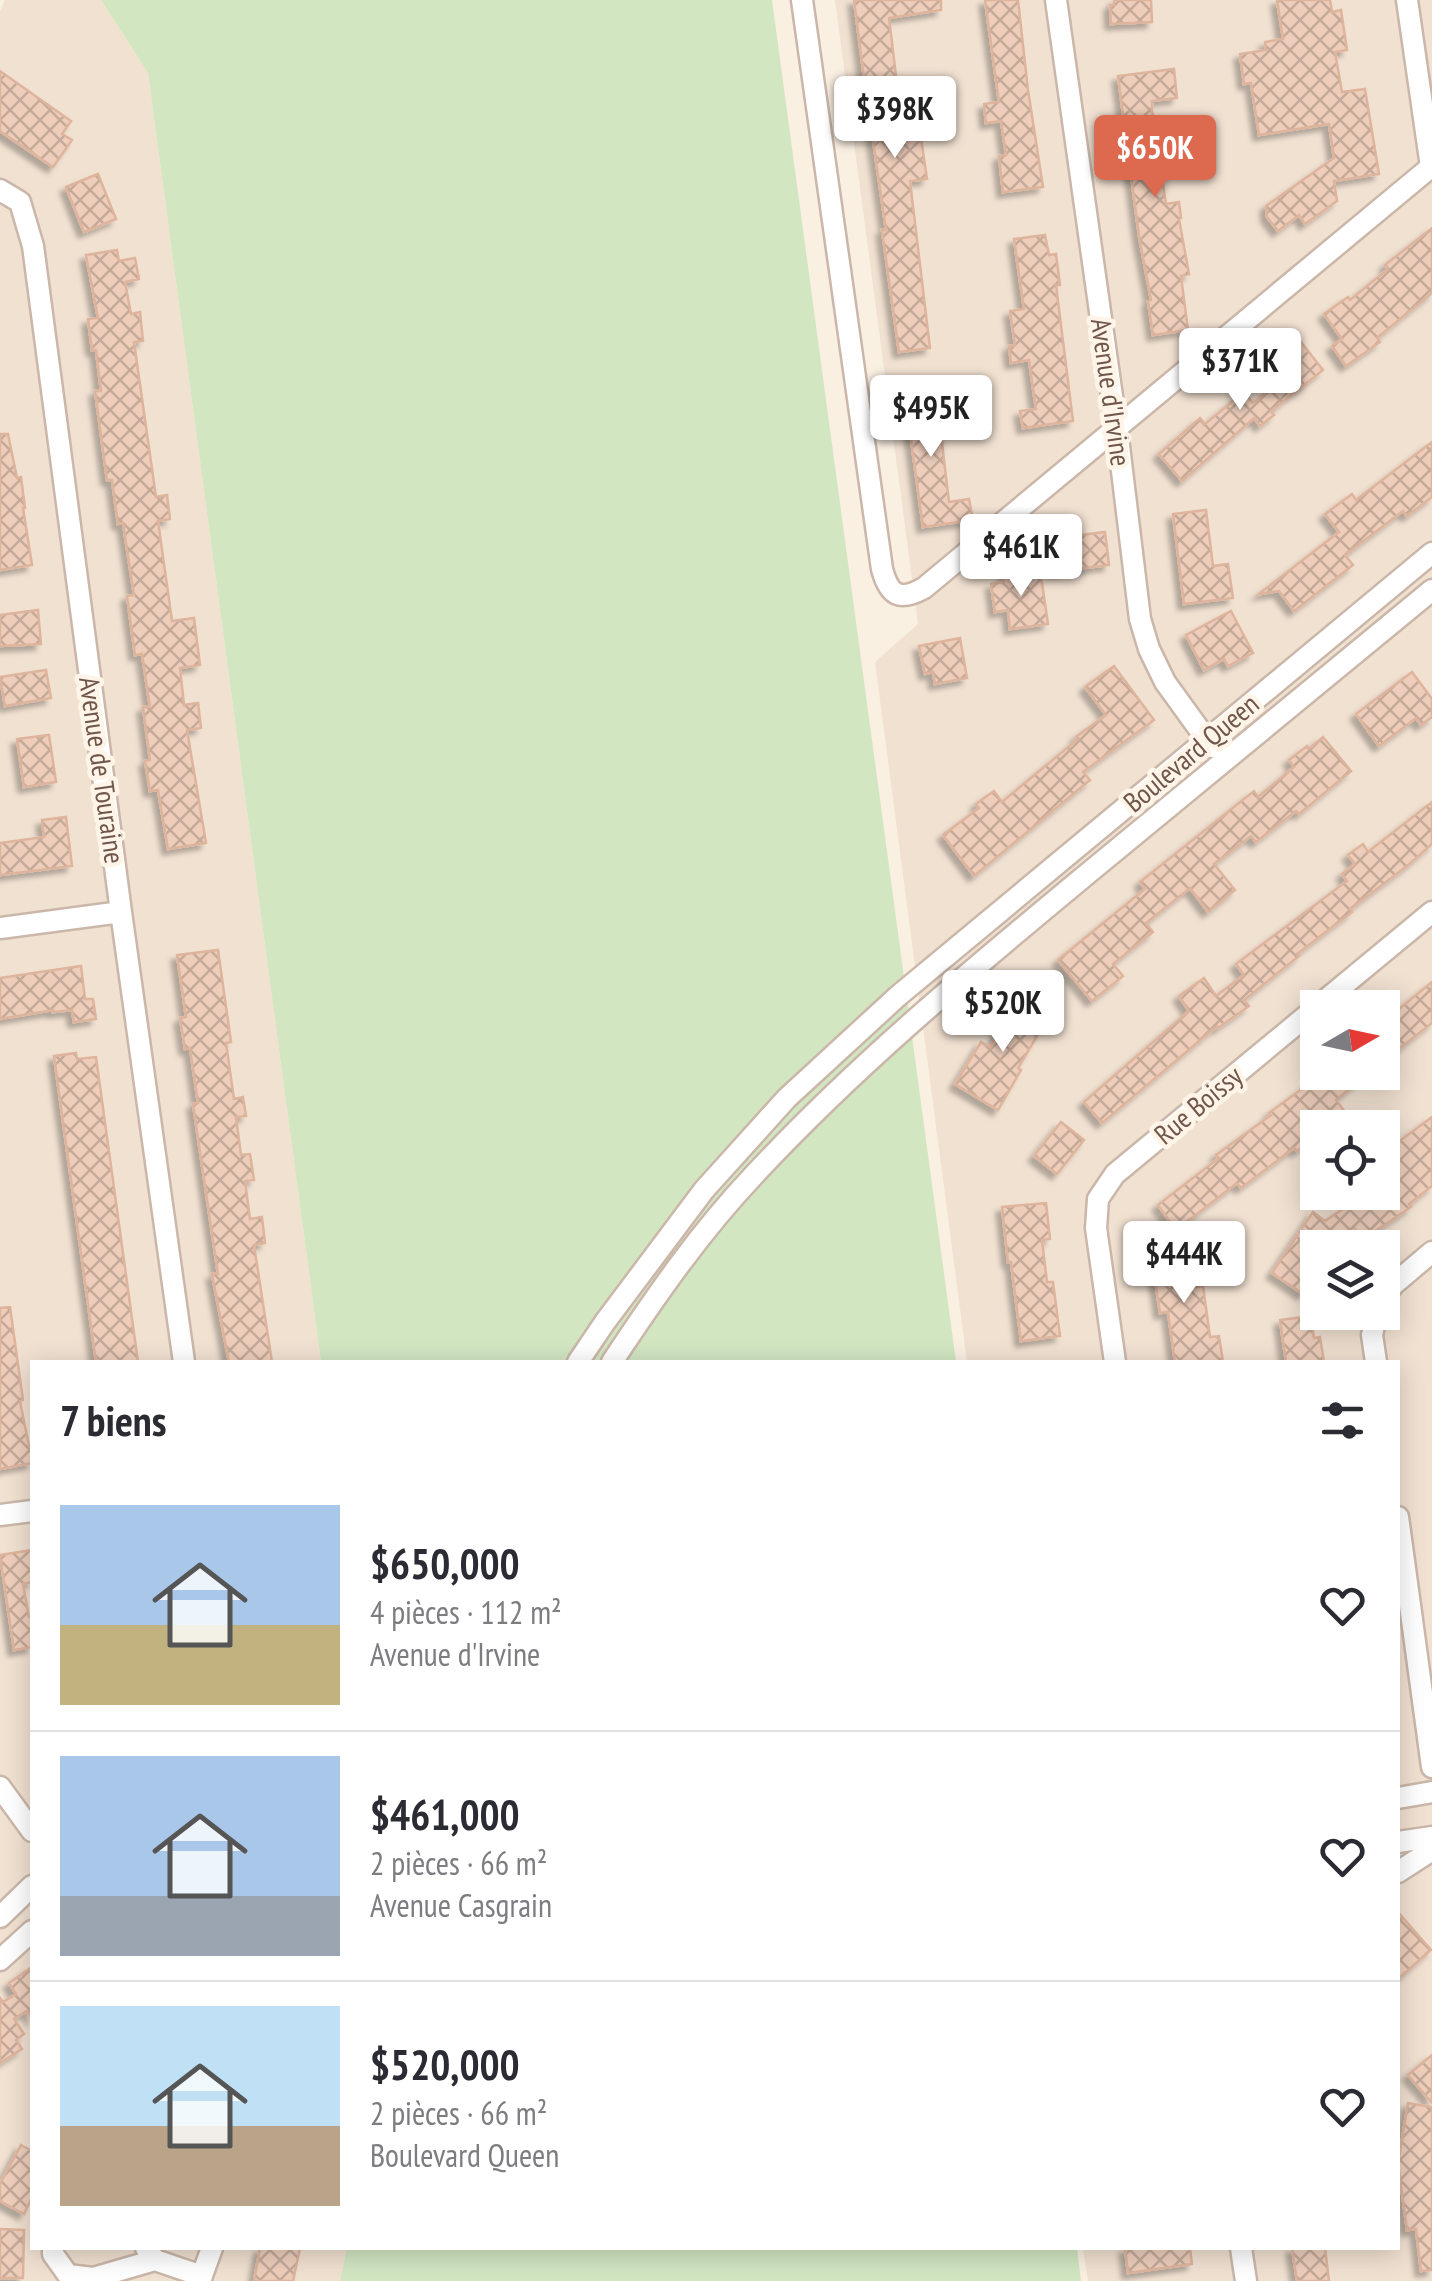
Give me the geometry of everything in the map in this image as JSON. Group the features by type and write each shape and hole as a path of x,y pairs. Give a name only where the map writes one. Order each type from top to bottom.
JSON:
{"street":[{"path":"802,0 882,569 886,585 900,596 910,596 924,588 1431,166 1407,0"},
{"name":"Avenue d'Irvine","path":"1056,0 1140,619 1165,682 1225,761"},
{"name":"Avenue de Touraine","path":"0,190 20,202 33,246 120,912 184,1360"},
{"name":"Boulevard Queen","path":"579,1360 704,1190 788,1098 898,996 1432,553"},
{"name":"Boulevard Queen","path":"613,1360 653,1300 717,1217 848,1079 968,972 1432,590"},
{"path":"0,928 120,912"},
{"name":"Rue Boissy","path":"1115,1360 1096,1228 1098,1199 1115,1174 1432,912"},
{"path":"950,952 968,972"},
{"path":"1400,1279 1432,1252"},
{"path":"1373,1330 1376,1360"},
{"path":"0,1516 30,1510"},
{"path":"1400,1532 1432,1767"},
{"path":"0,1787 30,1827"},
{"path":"1400,1798 1432,1792"},
{"path":"1400,1842 1432,1837"},
{"path":"1400,1871 1432,1850"},
{"path":"0,1917 30,1888"},
{"path":"0,1960 30,1933"},
{"path":"54,2250 68,2276 93,2278 150,2254 201,2279 211,2250"},
{"path":"1241,2250 1246,2281"}],"shaded area":[{"path":"5,0 101,0 148,73 321,1360 30,1360 30,2250 347,2250 340,2281 0,2281 0,11"},
{"path":"835,0 1432,0 1432,2281 1088,2281 1083,2250 1400,2250 1400,1360 967,1360 875,662 918,624"}],"green space":[{"path":"101,0 772,0 956,1360 321,1360 148,73"},
{"path":"347,2250 1077,2250 1081,2281 340,2281"}],"building":[{"path":"854,0 941,0 941,10 889,18 897,84 909,82 927,179 910,181 930,348 899,352 871,126 862,128 859,103 867,101"},
{"path":"985,0 1018,0 1043,187 1003,192 999,156 1006,155 1001,121 986,123 984,104 999,102"},
{"path":"1114,0 1151,0 1152,22 1111,24 1110,5 1114,5"},
{"path":"1277,0 1330,0 1332,12 1341,10 1347,50 1335,52 1342,92 1365,89 1379,174 1334,181 1337,201 1305,224 1299,215 1278,231 1267,217 1266,206 1334,158 1329,124 1259,135 1251,83 1244,84 1240,54 1266,50 1265,42 1283,39"},
{"path":"1174,69 1177,98 1152,101 1152,110 1166,204 1179,202 1189,274 1181,276 1188,330 1153,335 1118,76"},
{"path":"0,71 71,121 62,134 72,140 53,167 0,131"},
{"path":"98,174 116,219 84,232 66,187"},
{"path":"1432,228 1432,293 1377,338 1380,342 1346,366 1332,346 1342,339 1324,314 1348,297 1350,300 1388,269 1385,265"},
{"path":"1045,235 1049,255 1056,254 1060,285 1056,285 1073,421 1023,428 1020,411 1036,409 1029,360 1011,363 1009,346 1015,345 1010,311 1024,309 1014,239"},
{"path":"117,250 119,261 135,258 139,279 125,282 131,314 140,312 143,341 134,342 156,497 167,495 170,519 158,521 172,621 194,618 200,665 180,668 184,705 198,703 201,728 187,730 206,843 168,849 158,790 150,791 145,761 150,760 143,707 150,707 142,654 135,655 127,596 134,595 123,523 118,524 112,480 107,480 95,391 101,391 88,319 98,318 86,255"},
{"path":"1297,337 1323,370 1271,411 1274,415 1260,426 1254,418 1182,481 1159,454 1200,418 1205,424 1244,392 1253,403 1280,381 1272,371 1288,359 1281,350"},
{"path":"935,384 949,502 969,499 973,520 923,527 904,388"},
{"path":"0,434 8,434 17,478 21,477 32,565 0,570"},
{"path":"1432,442 1432,497 1407,516 1403,511 1345,555 1353,565 1294,611 1279,591 1259,594 1339,532 1325,514 1352,494 1356,500"},
{"path":"1206,510 1213,566 1228,564 1233,598 1184,604 1173,514"},
{"path":"1105,532 1109,565 1053,572 1049,539"},
{"path":"1040,569 1048,624 1010,629 1008,610 995,612 991,584 1004,582 1003,575"},
{"path":"38,610 41,644 0,646 0,615"},
{"path":"1231,611 1253,653 1228,666 1224,659 1204,670 1186,635"},
{"path":"960,638 967,678 935,684 933,672 925,674 919,646"},
{"path":"1114,666 1154,720 1083,772 1090,780 974,876 943,835 979,808 976,804 994,791 1002,802 1106,715 1085,687"},
{"path":"46,670 51,698 5,706 0,677"},
{"path":"1412,672 1432,699 1432,717 1421,725 1416,718 1379,746 1356,714"},
{"path":"49,735 56,782 24,787 17,739"},
{"path":"1323,737 1351,771 1299,814 1296,811 1256,842 1251,836 1214,864 1235,890 1208,912 1190,888 1146,923 1153,932 1113,964 1123,976 1092,1001 1058,960 1145,889 1140,882 1254,791 1258,797 1294,767 1289,760"},
{"path":"1432,802 1432,844 1244,1000 1249,1006 1217,1026 1102,1123 1084,1102 1189,1011 1179,996 1204,978 1216,996 1244,975 1236,964 1347,881 1342,874 1355,864 1348,855 1363,844 1368,852"},
{"path":"66,817 72,866 0,875 0,843 44,837 42,820"},
{"path":"218,950 231,1042 226,1043 234,1099 243,1097 246,1116 236,1117 241,1155 250,1154 254,1180 245,1181 250,1219 262,1217 265,1243 254,1245 272,1360 229,1360 212,1274 218,1274 193,1104 198,1103 190,1048 185,1049 180,1018 186,1017 177,955"},
{"path":"81,966 85,999 93,999 96,1019 74,1022 72,1010 53,1010 0,1019 0,978"},
{"path":"1432,982 1432,1023 1400,1048 1400,1008"},
{"path":"1020,996 1050,1014 998,1110 955,1084 981,1042 990,1047"},
{"path":"76,1053 77,1059 96,1057 138,1360 96,1360 54,1056"},
{"path":"1300,1090 1348,1090 1336,1100 1344,1110 1300,1110 1300,1149 1294,1148 1241,1188 1237,1183 1176,1230 1158,1205"},
{"path":"1432,1117 1432,1186 1409,1204 1411,1207 1377,1230 1301,1230 1313,1212 1325,1221 1341,1210 1400,1210 1400,1141"},
{"path":"1061,1122 1084,1140 1057,1174 1034,1156"},
{"path":"1046,1203 1050,1239 1042,1240 1047,1282 1053,1282 1060,1336 1021,1341 1002,1207"},
{"path":"1300,1231 1300,1292 1272,1273"},
{"path":"1177,1242 1179,1257 1193,1255 1197,1287 1203,1286 1210,1337 1219,1336 1223,1360 1175,1360 1168,1312 1160,1313 1150,1246"},
{"path":"10,1307 30,1463 0,1469 0,1308"},
{"path":"1300,1317 1300,1330 1313,1330 1314,1338 1320,1337 1324,1360 1286,1360 1280,1320"},
{"path":"30,1550 30,1582 23,1584 30,1617 30,1647 14,1650 0,1555"},
{"path":"1400,1914 1431,1950 1400,1977"},
{"path":"30,1968 30,2016 27,2011 14,2019 24,2034 16,2040 22,2049 0,2063 0,1998 3,2002 16,1994 9,1983"},
{"path":"1432,2055 1432,2103 1408,2075"},
{"path":"1408,2103 1432,2107 1432,2270 1421,2271 1416,2229 1407,2230 1400,2152"},
{"path":"21,2145 30,2150 30,2201 24,2214 0,2201 0,2184"},
{"path":"0,2229 24,2230 23,2278 0,2278"},
{"path":"260,2250 300,2250 293,2281 254,2281"},
{"path":"1125,2250 1190,2250 1192,2264 1128,2273"},
{"path":"1292,2250 1325,2250 1329,2281 1297,2281"}]}
